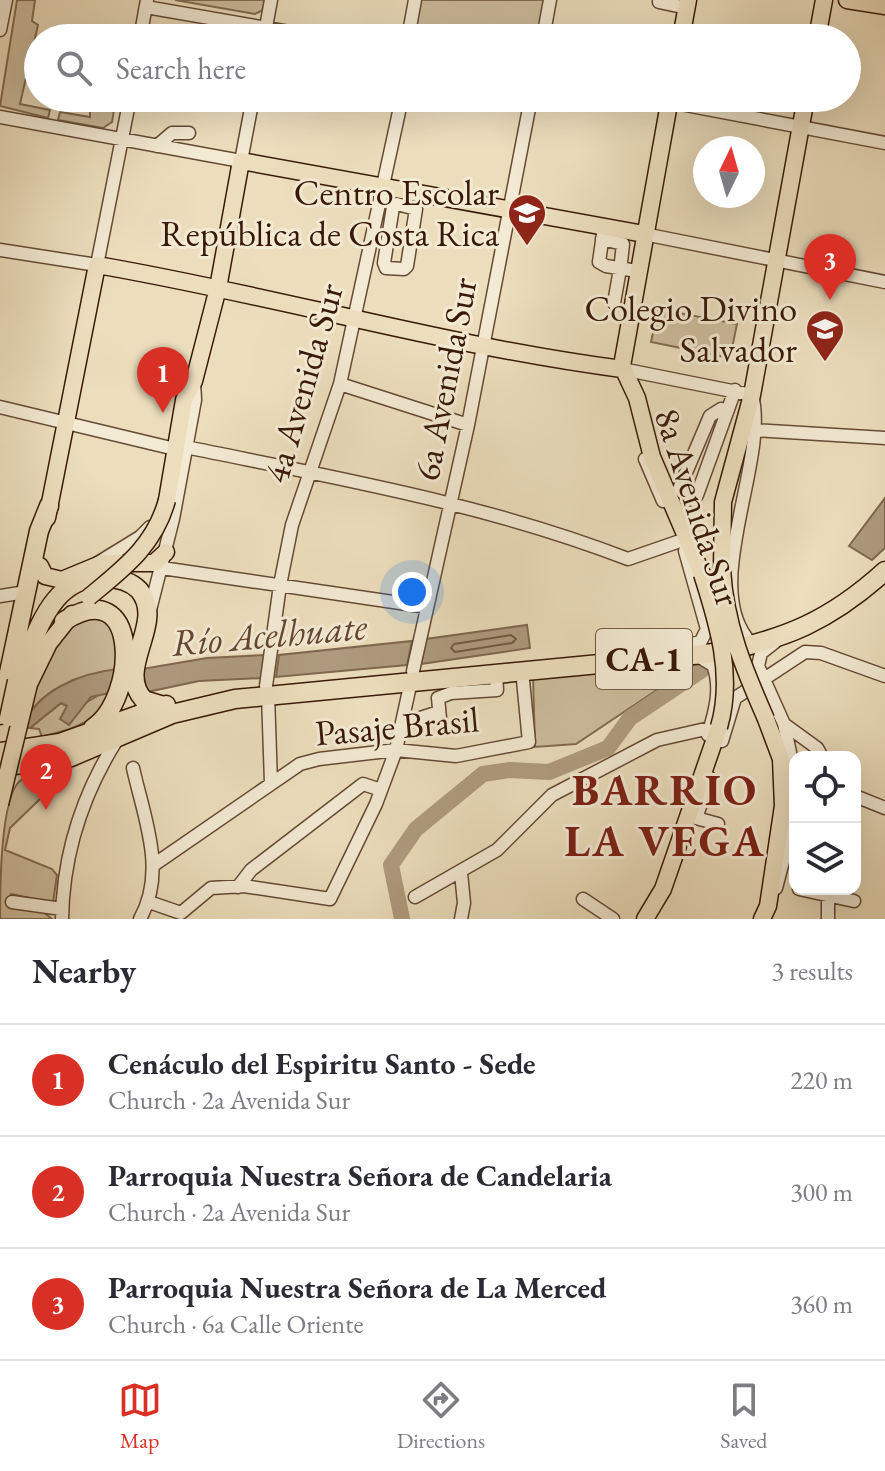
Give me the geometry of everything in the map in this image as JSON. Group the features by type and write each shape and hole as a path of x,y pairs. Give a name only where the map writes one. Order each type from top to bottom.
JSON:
{"highway":[{"path":"0,715 39,531 49,506"},
{"name":"CA-1","path":"413,672 448,686 496,681 522,670 779,639 827,615 861,587 885,559"},
{"name":"CA-1","path":"0,753 79,736 164,706 219,691 690,650 798,621 885,571"},
{"path":"21,680 47,612 74,583 101,578 127,582 140,592 148,617 129,669 106,717 79,736"},
{"path":"64,621 93,610 113,617 125,636 129,669 138,692 149,702 164,706"},
{"name":"CA-1","path":"0,767 71,757 182,711 267,686"}],"main road":[{"path":"820,24 824,0"},
{"path":"847,0 885,6"},
{"path":"683,24 687,4"},
{"path":"646,917 663,889 714,723 725,705 726,676 702,574 652,457 637,398 625,373 637,271 668,112"},
{"path":"765,912 783,806 781,759 733,638 722,569 723,502 743,393 777,259 804,112"},
{"path":"0,753 21,680 64,621 153,538 167,500 184,400 194,381 218,288 241,161 383,187 408,199 509,210 603,233 644,234"},
{"path":"0,804 49,506 97,265 218,288 356,321 625,373"},
{"path":"40,566 45,576 59,580 93,565 164,560"}],"street":[{"path":"0,30 6,0"},
{"path":"267,24 271,0"},
{"path":"411,24 415,0"},
{"path":"546,24 550,0"},
{"path":"659,2 687,4"},
{"path":"142,24 146,4 228,24"},
{"path":"0,250 97,265 128,112"},
{"path":"0,117 241,161 250,112"},
{"name":"4a Avenida Sur","path":"271,783 267,686 280,585 308,472 340,384 356,321 399,112"},
{"name":"6a Avenida Sur","path":"238,887 330,899 381,790 396,750 468,425 528,112"},
{"path":"728,112 885,143"},
{"path":"157,146 172,133 189,133"},
{"path":"408,199 416,212 404,269 384,266 390,228 393,207 408,199"},
{"path":"376,225 390,228"},
{"path":"614,303 620,265 623,244 603,233 599,262 620,265 637,271"},
{"path":"644,234 885,282"},
{"path":"625,373 743,393"},
{"name":"8a Avenida Sur","path":"625,373 646,460 680,541 702,606 706,635 690,650"},
{"path":"340,384 468,425"},
{"path":"728,410 721,409 710,416 679,489 693,500 728,410 743,393"},
{"path":"743,393 753,430 735,547 734,596 739,625 746,637"},
{"path":"0,407 65,425 452,502 568,536 628,559 680,541"},
{"path":"753,430 885,438"},
{"path":"148,617 164,560 177,448"},
{"path":"93,565 140,537 150,527 177,448"},
{"path":"164,560 280,585 427,607"},
{"path":"0,596 26,592"},
{"path":"702,606 710,616 721,615 731,608 734,596"},
{"path":"779,639 758,659 762,679 784,724 790,751"},
{"path":"690,650 705,658 714,668 718,686 714,723"},
{"path":"415,897 461,873 507,842 552,795 657,740 714,723 735,698 799,655 812,652 885,676"},
{"name":"Pasaje Brasil","path":"155,864 300,764 396,750 456,756 529,742 522,670"},
{"path":"402,724 440,715 438,698 448,686"},
{"path":"718,824 696,818 735,698"},
{"path":"784,724 819,751"},
{"path":"12,902 62,914 69,853 93,782 118,738"},
{"path":"71,757 91,764 93,782"},
{"path":"133,768 155,864 149,902 140,919"},
{"path":"149,902 181,913 211,888 238,887 251,870 363,784 381,790"},
{"path":"861,798 885,808"},
{"path":"765,912 778,885 793,823"},
{"path":"461,873 464,903 461,919"},
{"path":"778,885 789,887"},
{"path":"828,919 828,895 854,901"},
{"path":"583,899 613,919"}],"shaded area":[{"path":"17,0 35,0 32,21 36,24 24,24 24,86 20,104 24,105 24,112 0,106"},
{"path":"175,0 265,0 263,10 255,14"},
{"path":"418,0 546,0 541,24 415,24"},
{"path":"24,112 50,112 48,118"},
{"path":"60,112 90,117 90,112 114,112 112,122 103,128 58,120"},
{"path":"658,309 737,324 730,358 651,342"},
{"path":"99,617 114,628 118,669 73,680 29,710 38,675 50,651 74,624"},
{"path":"697,663 576,744 535,747 533,677"},
{"path":"104,692 114,692 84,723 42,737 39,729 30,728 61,703 67,706 69,724 82,705"},
{"path":"70,770 10,828 5,850 52,869 57,875 53,903 11,894 9,907 42,911 52,919 0,919 5,823 14,789 21,780 32,775"}],"water":[{"path":"885,498 885,548 872,560 849,546"},
{"name":"Río Acelhuate","path":"527,625 530,648 421,664 426,639"},
{"name":"Río Acelhuate","path":"412,641 407,665 276,677 279,655"},
{"name":"Río Acelhuate","path":"265,655 263,678 199,681 147,692 142,669 207,658"},
{"name":"Río Acelhuate","path":"118,669 114,692 91,697 69,725 60,719 67,706 61,703 30,728 23,726 30,713 49,693 75,679"}],"waterway":[{"path":"402,919 391,865 416,829 483,774 510,770 549,772 608,748 630,718 702,670"}],"place":[{"name":"Centro Escolar República de Costa Rica","path":"527,247"},
{"name":"Parroquia Nuestra Señora de La Merced","path":"830,300"},
{"name":"Colegio Divino Salvador","path":"825,363"},
{"name":"Cenáculo del Espiritu Santo - Sede","path":"163,413"},
{"name":"Parroquia Nuestra Señora de Candelaria","path":"46,810"}],"district":[{"name":"BARRIO LA VEGA","path":"665,814"}]}
